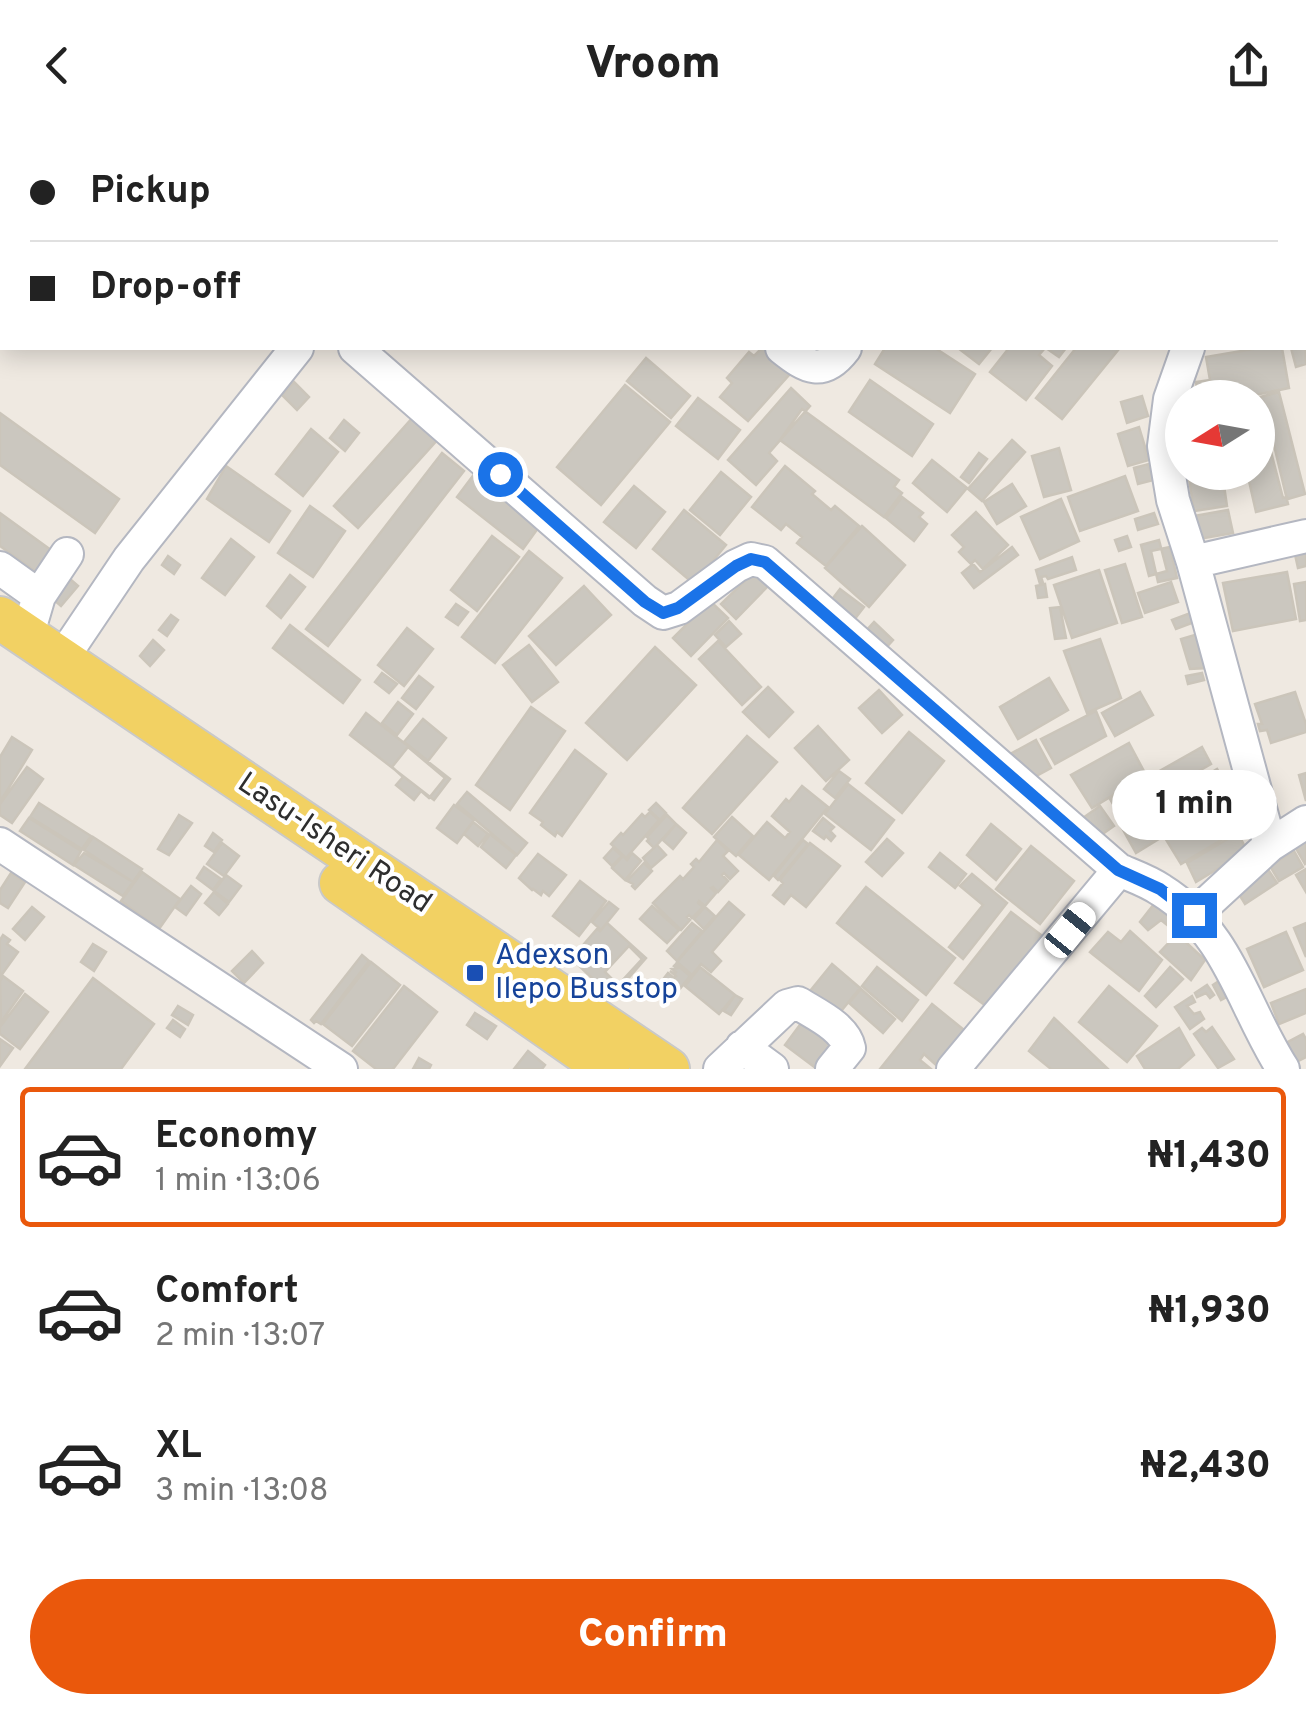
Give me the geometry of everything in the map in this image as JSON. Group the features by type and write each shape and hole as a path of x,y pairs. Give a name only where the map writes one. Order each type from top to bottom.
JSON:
{"main road":[{"name":"Lasu-Isheri Road","path":"22,640 608,1069"},
{"name":"Lasu-Isheri Road","path":"22,640 668,1069"}],"street":[{"path":"22,640 129,559 295,350"},
{"path":"357,350 645,602 663,613 678,608 736,566 751,559 765,562 1118,870 1160,889 1194,915 1222,951 1283,1069"},
{"path":"784,350 810,367 836,360 844,350"},
{"path":"1185,350 1170,399 1164,446 1173,500 1270,844"},
{"path":"1193,562 1306,536"},
{"path":"22,640 39,596 66,554"},
{"path":"0,568 39,596"},
{"path":"1194,915 1270,844 1306,822"},
{"path":"0,844 341,1069"},
{"path":"953,1069 1118,870"},
{"path":"731,1058 787,1006 798,1003 848,1040 849,1048 832,1069"},
{"path":"731,1058 772,1069"}],"building":[{"path":"760,350 778,350 797,366 748,421 720,397 732,383 727,378 749,352 754,356"},
{"path":"884,350 938,350 975,374 950,413 875,364"},
{"path":"961,350 990,350 979,364"},
{"path":"1007,350 1043,350 1039,355 1052,366 1026,400 990,372"},
{"path":"1074,350 1118,350 1062,419 1036,398"},
{"path":"1247,350 1282,350 1289,388 1275,391 1275,380 1210,380 1206,357"},
{"path":"1292,350 1306,350 1306,364 1296,367"},
{"path":"646,358 690,396 671,418 627,381"},
{"path":"870,380 933,424 912,456 849,412"},
{"path":"294,382 309,397 297,410 282,395"},
{"path":"625,385 670,422 601,505 557,467"},
{"path":"791,388 810,406 769,453 777,461 756,485 728,460"},
{"path":"1279,392 1305,494 1288,499 1283,498 1275,467 1275,393"},
{"path":"1142,396 1148,416 1127,423 1121,402"},
{"path":"698,398 740,430 718,459 676,426"},
{"path":"802,409 899,480 894,487 902,493 884,517 780,440"},
{"path":"0,413 119,499 95,533 0,465"},
{"path":"414,416 439,438 358,528 334,506"},
{"path":"344,420 359,433 345,451 330,438"},
{"path":"1139,427 1149,460 1128,466 1118,434"},
{"path":"311,429 338,452 303,496 276,474"},
{"path":"1012,440 1025,452 982,501 968,489"},
{"path":"1059,448 1071,490 1044,497 1032,456"},
{"path":"1275,449 1288,504 1256,512 1251,490 1275,490"},
{"path":"442,453 464,471 328,646 306,629"},
{"path":"979,453 987,459 969,483 961,477"},
{"path":"932,460 967,488 947,512 913,483"},
{"path":"1149,464 1153,480 1138,484 1134,468"},
{"path":"226,466 290,511 269,542 207,499"},
{"path":"785,466 831,510 835,506 859,526 826,566 797,543 802,537 786,524 781,530 752,507"},
{"path":"721,472 751,497 720,535 690,510"},
{"path":"475,473 541,524 523,549 457,497"},
{"path":"1125,476 1138,511 1080,531 1068,497"},
{"path":"1012,484 1026,506 997,524 984,502"},
{"path":"634,486 665,512 636,548 604,522"},
{"path":"1191,490 1225,490 1227,506 1194,511"},
{"path":"902,497 923,513 919,517 927,524 914,541 886,518"},
{"path":"1061,499 1079,541 1040,559 1021,517"},
{"path":"310,506 345,531 313,577 278,553"},
{"path":"684,510 726,545 694,584 653,549"},
{"path":"1228,510 1233,533 1187,541 1183,518"},
{"path":"976,512 1008,545 983,569 959,552 964,547 952,535"},
{"path":"0,513 62,558 46,579 0,546"},
{"path":"1154,513 1158,524 1138,530 1135,519"},
{"path":"862,526 905,565 869,607 825,568"},
{"path":"492,536 519,557 477,611 451,590"},
{"path":"1127,536 1131,547 1119,551 1115,540"},
{"path":"231,539 254,557 225,595 202,578"},
{"path":"1159,540 1167,571 1149,576 1141,545"},
{"path":"1012,547 1018,555 974,588 962,573 973,564 980,572"},
{"path":"1170,547 1177,578 1158,582 1151,551"},
{"path":"1306,547 1306,566 1298,568 1294,550"},
{"path":"529,551 562,578 495,663 462,637"},
{"path":"168,556 180,565 174,574 162,565"},
{"path":"1072,557 1076,570 1048,579 1041,577 1040,584 1036,570"},
{"path":"1125,564 1142,617 1122,623 1105,570"},
{"path":"1099,570 1117,623 1072,638 1054,585"},
{"path":"754,572 768,586 736,619 721,604"},
{"path":"1287,572 1296,619 1233,631 1223,583"},
{"path":"63,573 78,586 61,606 46,593"},
{"path":"290,575 305,587 281,618 267,606"},
{"path":"1171,582 1178,602 1145,613 1138,593"},
{"path":"1306,582 1306,620 1300,621 1294,584"},
{"path":"1045,584 1047,597 1038,598 1036,586"},
{"path":"584,586 611,615 556,665 529,636"},
{"path":"840,589 864,607 854,620 830,602"},
{"path":"710,601 728,618 691,656 673,638"},
{"path":"456,604 468,612 458,625 446,617"},
{"path":"1060,607 1066,638 1055,639 1050,608"},
{"path":"1193,612 1197,621 1176,629 1172,620"},
{"path":"171,615 178,620 167,636 159,630"},
{"path":"729,621 741,634 726,647 715,635"},
{"path":"874,622 893,640 884,650 865,632"},
{"path":"290,625 360,680 343,703 273,648"},
{"path":"407,628 433,649 404,686 378,665"},
{"path":"1198,634 1207,668 1190,669 1181,639"},
{"path":"1100,639 1121,698 1087,713 1064,651"},
{"path":"153,640 164,650 150,666 140,656"},
{"path":"718,641 761,687 742,705 699,659"},
{"path":"529,645 558,682 532,702 503,665"},
{"path":"655,647 696,685 627,760 586,723"},
{"path":"382,673 397,684 389,693 375,682"},
{"path":"1202,673 1204,680 1188,684 1186,676"},
{"path":"419,676 433,687 416,709 402,698"},
{"path":"1049,678 1068,710 1018,739 1000,707"},
{"path":"768,687 793,712 769,737 743,712"},
{"path":"879,690 902,715 882,733 859,708"},
{"path":"1140,692 1153,715 1115,736 1102,713"},
{"path":"1295,692 1306,732 1271,743 1267,730 1260,731 1258,724 1262,724 1255,704"},
{"path":"398,702 413,714 397,735 382,723"},
{"path":"531,707 565,731 510,810 476,785"},
{"path":"1096,711 1106,736 1055,764 1041,739"},
{"path":"366,713 450,779 434,800 350,735"},
{"path":"423,719 446,738 428,761 404,742"},
{"path":"818,726 849,760 826,781 795,748"},
{"path":"909,732 944,761 902,813 866,783"},
{"path":"747,736 777,762 712,834 683,808"},
{"path":"12,737 32,750 0,802 0,757"},
{"path":"1036,740 1051,768 1027,781 1012,753"},
{"path":"1129,743 1146,775 1092,808 1071,775"},
{"path":"408,747 445,778 429,798 421,791 414,800 396,785 403,777 392,767"},
{"path":"1202,747 1211,764 1120,816 1110,799"},
{"path":"575,750 606,774 562,836 557,832 555,836 530,813"},
{"path":"27,767 43,779 12,823 0,815 0,804"},
{"path":"1217,769 1232,794 1136,853 1122,828"},
{"path":"839,771 850,779 835,798 824,789"},
{"path":"1306,773 1306,801 1299,775"},
{"path":"848,784 894,820 871,850 825,814"},
{"path":"802,786 828,807 769,880 739,855 767,822 785,838 790,832 772,816"},
{"path":"467,792 527,843 517,855 457,804"},
{"path":"1230,798 1246,825 1181,864 1165,838"},
{"path":"39,803 91,836 82,849 30,817"},
{"path":"656,803 666,813 660,820 649,810"},
{"path":"454,805 474,820 457,843 437,828"},
{"path":"1100,806 1114,826 1094,840 1080,820"},
{"path":"650,812 659,820 626,858 611,844 642,814 645,817"},
{"path":"179,815 192,823 169,855 158,849"},
{"path":"667,815 676,824 654,848 647,837"},
{"path":"732,817 753,836 736,856 714,837"},
{"path":"29,818 81,851 73,865 20,831"},
{"path":"823,818 834,827 830,831 835,836 831,841 813,831"},
{"path":"473,822 488,834 478,846 464,834"},
{"path":"676,824 686,833 673,849 663,840"},
{"path":"991,824 1021,849 996,880 967,855"},
{"path":"213,833 222,840 214,852 205,846"},
{"path":"1238,833 1247,851 1196,882 1187,863"},
{"path":"490,834 516,855 506,868 481,847"},
{"path":"93,837 142,869 133,882 84,850"},
{"path":"1306,838 1306,863 1305,864 1294,845"},
{"path":"887,839 903,853 882,876 866,862"},
{"path":"717,840 728,851 723,856 738,871 730,879 722,875 728,881 718,892 711,888 716,893 705,906 699,901 703,907 692,918 687,917 690,920 681,930 653,903 680,876 683,879 694,867 691,864 696,859 699,862"},
{"path":"803,840 808,844 778,880 774,876"},
{"path":"222,843 239,856 224,876 207,864"},
{"path":"810,843 840,866 806,907 791,895 784,904 773,895"},
{"path":"657,845 666,855 651,868 643,858"},
{"path":"1031,846 1074,881 1040,924 996,889"},
{"path":"613,848 622,856 612,866 604,858"},
{"path":"1294,851 1303,867 1279,881 1270,866"},
{"path":"84,853 133,882 123,896 74,865"},
{"path":"632,853 641,861 625,880 612,868"},
{"path":"940,853 966,874 955,888 929,867"},
{"path":"538,854 566,875 549,896 532,890 519,878"},
{"path":"644,863 652,871 635,889 627,881"},
{"path":"204,867 221,879 213,890 197,878"},
{"path":"1267,868 1277,883 1245,904 1236,889"},
{"path":"1306,869 1306,892 1296,875"},
{"path":"142,872 180,899 159,929 121,901"},
{"path":"11,873 25,882 8,908 0,903 0,890"},
{"path":"972,874 1007,903 963,959 949,947 983,905 960,886"},
{"path":"226,875 241,886 229,902 214,891"},
{"path":"580,881 606,901 579,936 553,916"},
{"path":"191,886 201,894 186,915 175,907"},
{"path":"866,887 955,958 926,995 837,923"},
{"path":"214,892 228,904 219,915 205,903"},
{"path":"1158,899 1179,914 1171,928 1161,920 1148,930 1140,922"},
{"path":"609,902 618,909 601,930 592,922"},
{"path":"729,902 744,915 712,952 721,961 711,972 701,964 692,975 677,962"},
{"path":"652,906 679,930 667,943 640,919"},
{"path":"32,907 44,917 25,940 13,929"},
{"path":"705,907 715,916 704,929 694,919"},
{"path":"1011,912 1045,938 990,1009 955,983"},
{"path":"607,923 646,958 612,997 574,961 597,929 600,931","holes":["629,946 642,959 618,985 605,972","607,951 611,955 601,966 595,960"]},
{"path":"692,923 702,931 677,961 667,951"},
{"path":"1306,923 1306,957 1294,928"},
{"path":"1130,931 1162,960 1139,991 1090,952 1108,932 1121,942"},
{"path":"1286,932 1303,970 1264,987 1247,949"},
{"path":"1177,934 1205,960 1191,980 1160,952"},
{"path":"3,935 18,952 0,977 0,940"},
{"path":"93,944 106,952 94,971 81,962"},
{"path":"252,951 263,963 244,983 232,971"},
{"path":"362,955 369,961 321,1024 314,1023 311,1020"},
{"path":"371,962 400,985 352,1046 323,1024"},
{"path":"676,964 690,976 672,999 657,987 668,973 676,976 670,971 675,974 672,969 677,968"},
{"path":"832,964 860,988 837,1016 806,996"},
{"path":"700,967 735,995 719,1014 685,986"},
{"path":"877,967 918,1000 902,1021 862,986"},
{"path":"1170,967 1183,979 1156,1007 1145,996"},
{"path":"3,976 23,991 1,1022 0,981"},
{"path":"1225,977 1234,993 1221,1000 1213,985"},
{"path":"93,978 154,1024 121,1069 25,1069"},
{"path":"1207,985 1214,995 1197,997 1195,993"},
{"path":"404,986 437,1012 393,1069 376,1069 353,1051"},
{"path":"1109,986 1157,1026 1127,1062 1079,1022"},
{"path":"861,989 895,1019 883,1033 849,1003"},
{"path":"1306,989 1306,1013 1279,1024 1271,1003"},
{"path":"25,994 48,1012 20,1049 0,1034 0,1027"},
{"path":"735,995 742,999 731,1015 724,1011"},
{"path":"1192,996 1195,1002 1187,1006 1194,1014 1200,1012 1204,1019 1190,1029 1175,1007"},
{"path":"932,1004 964,1030 936,1065 924,1054 920,1060 931,1069 880,1069"},
{"path":"178,1006 193,1015 188,1025 172,1015"},
{"path":"475,1013 496,1026 487,1039 467,1025"},
{"path":"808,1014 846,1043 817,1069 785,1045"},
{"path":"1054,1018 1108,1069 1051,1069 1029,1051"},
{"path":"173,1020 185,1029 180,1037 167,1028"},
{"path":"1212,1027 1234,1059 1218,1068 1194,1034"},
{"path":"1179,1028 1194,1055 1178,1069 1145,1069 1137,1056"},
{"path":"1303,1034 1306,1057 1292,1064 1282,1045"},
{"path":"0,1039 13,1048 0,1066"},
{"path":"528,1051 545,1065 542,1069 514,1069"},
{"path":"419,1058 431,1065 429,1069 413,1069"}],"place":[{"name":"Adexson Ilepo Busstop","path":"475,973"}],"route":[{"path":"500,474 645,602 663,613 678,608 736,566 751,559 765,562 1118,870 1160,889 1194,915"}]}
